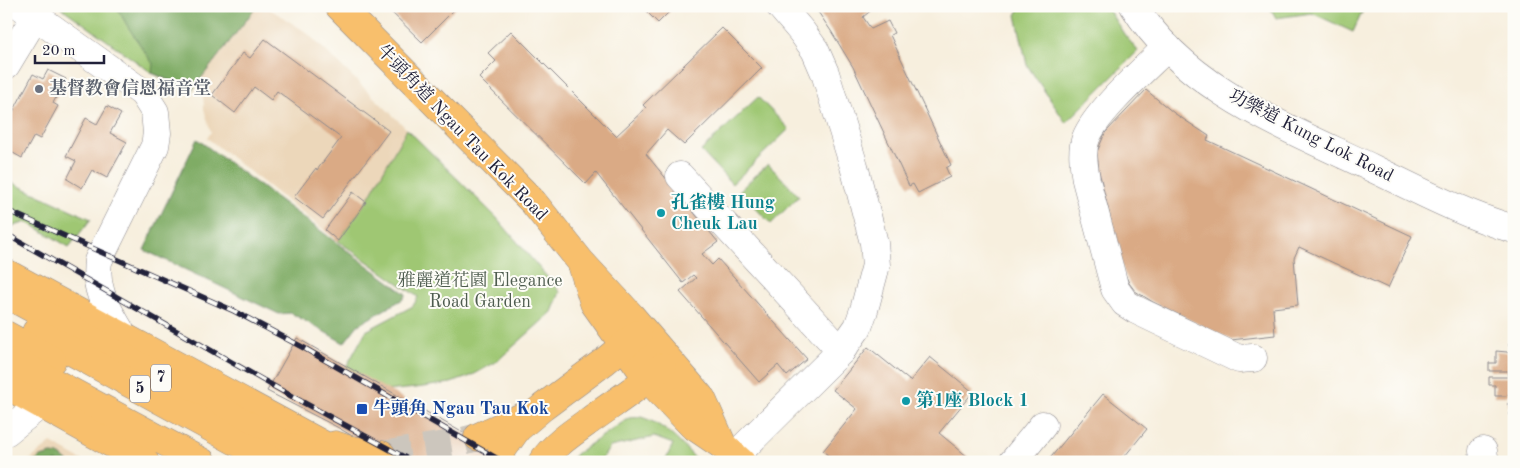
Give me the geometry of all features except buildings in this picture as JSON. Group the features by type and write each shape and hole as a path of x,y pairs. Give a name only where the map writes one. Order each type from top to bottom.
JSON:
{"main road":[{"name":"牛頭角道 Ngau Tau Kok Road","path":"339,6 532,202 581,262 594,303 633,338 669,361 702,399 733,455"},
{"path":"6,273 122,334 296,430 336,459"},
{"name":"7","path":"6,294 336,459"},
{"name":"5","path":"6,315 274,462"},
{"name":"5","path":"6,335 237,462"},
{"name":"牛頭角道 Ngau Tau Kok Road","path":"633,338 648,379 663,397 692,425 733,455"},
{"path":"502,450 517,429 633,338"},
{"path":"6,357 202,462"},
{"path":"542,462 549,452 568,436 648,379 669,361"},
{"path":"6,385 41,404 108,450 145,462"},
{"path":"478,437 543,407"},
{"path":"296,430 348,449 382,455"}],"street":[{"path":"733,455 841,351 858,326 876,265 874,242 854,166 825,73 815,50 780,6"},
{"name":"功樂道 Kung Lok Road","path":"1134,6 1152,31 1167,47 1211,84 1250,109 1471,215 1514,229"},
{"path":"6,65 28,11 143,93 155,112 157,132 155,146 98,261 96,274 98,291 122,334"},
{"path":"1167,47 1106,109 1091,129 1084,144 1086,180 1112,279 1120,297 1125,303 1136,310 1238,359 1252,358"},
{"path":"680,176 841,351"},
{"path":"6,432 41,404"},
{"path":"1013,462 1043,425"}],"shaded area":[{"path":"257,6 265,6 306,32 407,129 366,202 338,241 207,138 211,132 204,109 202,76"},
{"path":"51,443 85,462 27,462"}],"green space":[{"path":"59,6 257,6 192,90 152,73"},
{"path":"116,6 257,6 192,90 152,73 153,64"},
{"path":"1021,6 1106,6 1124,34 1138,51 1066,123 1027,65 1016,15"},
{"path":"1269,6 1365,6 1353,32 1312,13 1276,18"},
{"path":"758,97 789,129 732,184 701,151"},
{"name":"雅麗道花園 Elegance Road Garden","path":"407,129 496,217 560,292 552,312 496,362 471,376 451,383 365,393 334,389 366,331 413,306 418,297 338,241 366,202"},
{"path":"197,139 406,294 403,299 358,325 344,343 291,313 279,314 144,250"},
{"path":"768,164 799,196 771,224 739,191"},
{"path":"6,180 91,219 69,247 27,222 11,227 6,224"},
{"path":"641,417 658,424 699,462 657,462 666,459 673,444 654,437 610,447 600,462 569,462 576,454 629,418"},
{"path":"51,454 60,455 68,462 34,462 41,457"}],"tunnel":[{"path":"382,455 452,444 478,437"}],"railway":[{"path":"6,210 234,311 304,348 503,462"},
{"path":"6,234 284,392 413,462"}],"place":[{"name":"基督教會信恩福音堂","path":"39,89"},
{"name":"孔雀樓 Hung Cheuk Lau","path":"661,213"},
{"name":"第1座 Block 1","path":"906,401"},
{"name":"牛頭角 Ngau Tau Kok","path":"362,409"}]}
